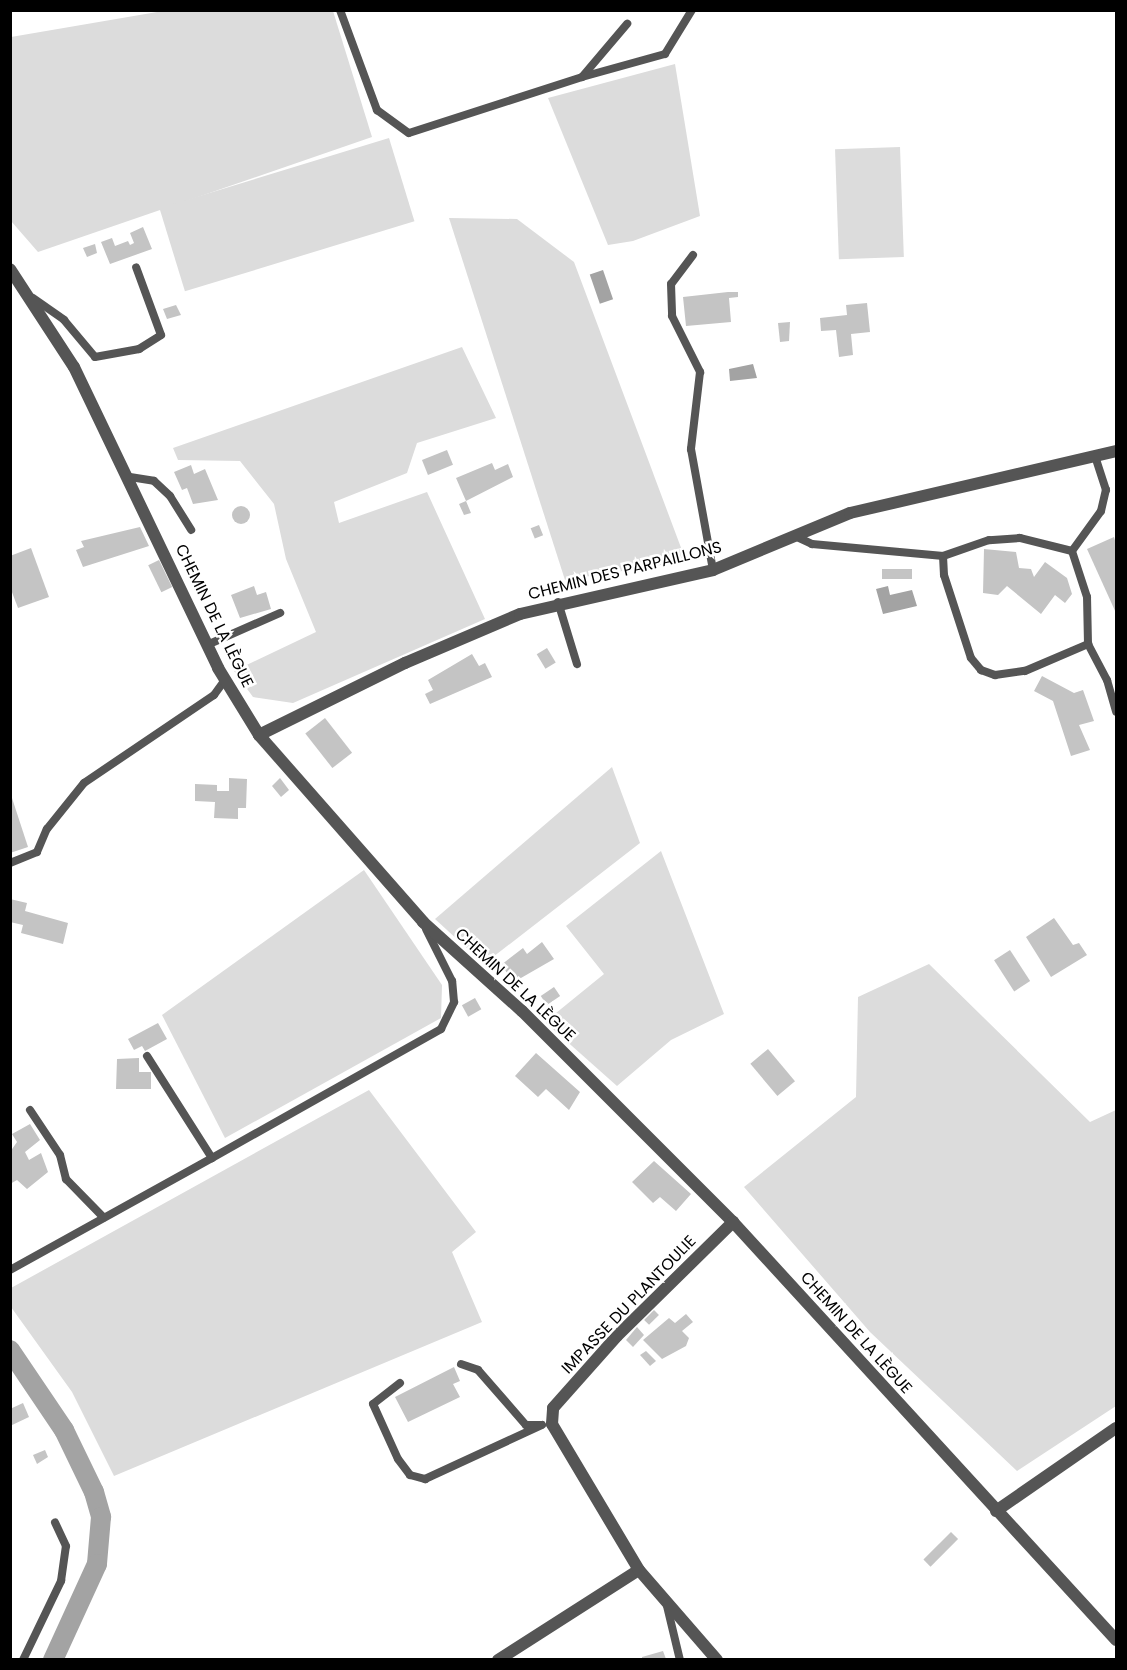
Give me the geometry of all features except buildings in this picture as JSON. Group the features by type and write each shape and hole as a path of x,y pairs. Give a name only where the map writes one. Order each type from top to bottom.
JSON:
{"street":[{"name":"CHEMIN DE LA LÈGUE","path":"10,269 33,298 130,477 207,645 225,680 259,735 423,922 522,1011 733,1222 1116,1640"},
{"name":"CHEMIN DES PARPAILLONS","path":"259,735 405,663 558,602 713,570 850,513 1116,451"},
{"name":"IMPASSE DU PLANTOULIE","path":"547,1424 553,1408 610,1344 733,1222"},
{"path":"547,1424 639,1570 667,1606 717,1659"},
{"path":"996,1511 1116,1428"},
{"path":"498,1659 639,1570"}],"lane":[{"path":"340,10 377,110 409,133 582,77 665,54 692,10"},
{"path":"582,77 627,24"},
{"path":"693,255 671,284 672,316 700,372 691,449 713,570"},
{"path":"33,298 64,320 95,357 140,349 161,335 136,267"},
{"path":"1072,551 1101,511 1106,490 1095,456"},
{"path":"130,477 154,481 170,496 191,530"},
{"path":"795,536 812,544 943,556 989,540 1020,538 1072,551"},
{"path":"1072,551 1087,597 1088,644 1107,680 1116,712"},
{"path":"943,556 944,575 971,657 981,670 995,675 1025,671 1088,644"},
{"path":"558,602 577,664"},
{"path":"207,645 280,613"},
{"path":"10,863 38,852 47,829 84,783 214,695 225,680"},
{"path":"10,1270 441,1029 453,1002 452,981 423,922"},
{"path":"147,1056 212,1158"},
{"path":"30,1110 60,1155 66,1179 104,1218"},
{"path":"461,1364 478,1370 526,1425 547,1424"},
{"path":"400,1383 373,1404 398,1459 410,1475 424,1479 547,1424"},
{"path":"23,1659 61,1581 66,1546 55,1522"},
{"path":"667,1606 680,1659"}],"shaded area":[{"path":"163,11 333,11 372,137 38,252 11,221 11,37"},
{"path":"675,64 700,216 633,241 608,245 548,98"},
{"path":"389,138 414,221 185,291 159,208"},
{"path":"900,147 904,257 839,259 835,149"},
{"path":"449,218 517,219 574,262 686,561 565,580"},
{"path":"603,270 613,299 600,304 590,275"},
{"path":"462,347 496,418 417,443 407,473 334,502 339,523 427,492 485,619 293,703 253,697 234,671 316,632 286,559 274,504 240,461 178,460 173,448"},
{"path":"753,364 757,378 730,381 729,369"},
{"path":"888,586 890,595 912,590 917,606 883,614 876,589"},
{"path":"612,767 640,843 484,964 435,919"},
{"path":"661,851 724,1014 671,1040 617,1086 545,1022 604,974 566,926"},
{"path":"364,870 442,985 441,1018 225,1138 162,1015"},
{"path":"929,964 1090,1122 1116,1110 1116,1406 1017,1471 870,1332 744,1187 856,1097 858,997"},
{"path":"369,1090 476,1232 452,1252 482,1322 114,1476 72,1392 11,1307 11,1288"}],"waterway":[{"path":"10,1350 64,1430 94,1492 101,1517 97,1564 53,1660"}]}
